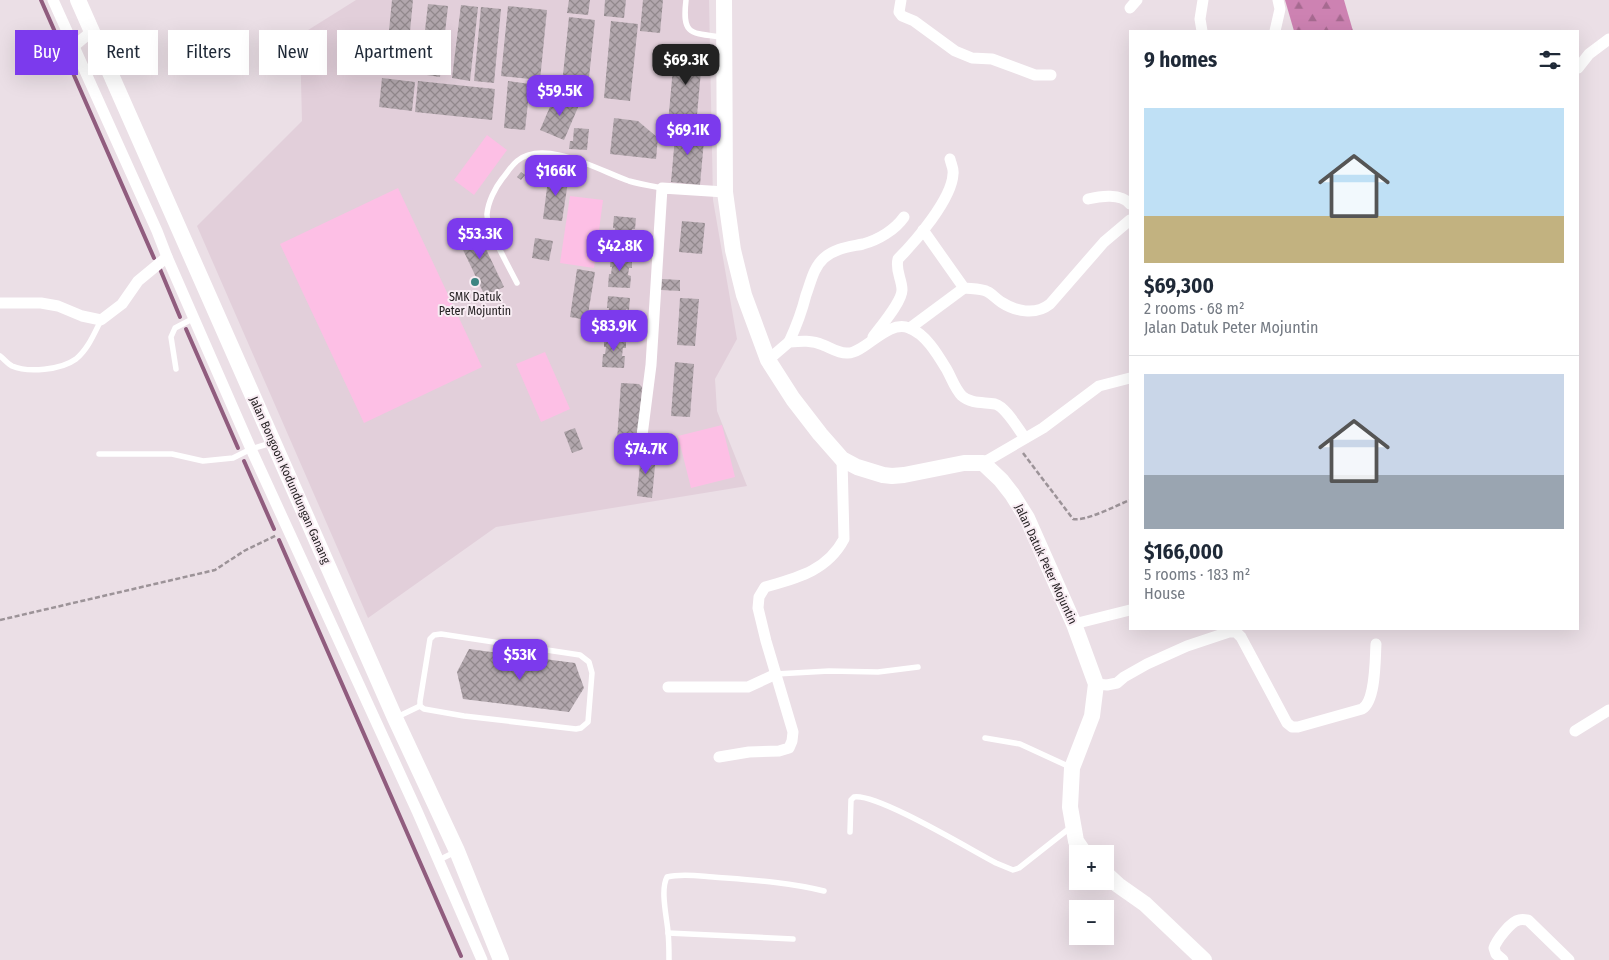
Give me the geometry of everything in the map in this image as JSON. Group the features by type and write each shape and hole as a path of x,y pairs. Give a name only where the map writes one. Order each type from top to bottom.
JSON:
{"street":[{"path":"53,0 66,30"},
{"name":"Jalan Bongoon Kodundungan Ganang","path":"78,0 92,30"},
{"path":"724,0 724,192 733,250 744,295 768,360 803,412 842,459 871,472 892,476 988,459 1043,428 1099,386 1129,378"},
{"path":"901,0 899,12 902,16 914,21 955,51 972,58 992,59 1035,76 1050,75"},
{"path":"1202,30 1200,19 1203,0"},
{"path":"1275,30 1280,9 1278,0"},
{"path":"78,43 88,34"},
{"path":"1579,67 1589,54 1609,38"},
{"path":"78,58 158,231 251,450 439,860 482,960"},
{"name":"Jalan Bongoon Kodundungan Ganang","path":"111,75 395,718 457,851 501,960"},
{"path":"872,339 900,297 901,287 896,266 898,259 938,211 949,190 954,176 950,159"},
{"path":"640,451 651,365 662,188 724,192"},
{"path":"1088,199 1105,195 1127,200 1129,203"},
{"path":"768,360 789,342 813,273 820,262 842,247 865,243 880,237 892,230 904,217"},
{"path":"158,231 176,221"},
{"path":"910,328 964,288 987,291 999,301 1020,310 1032,311 1043,309 1059,295 1104,242 1129,221"},
{"path":"923,230 964,288"},
{"path":"0,303 41,303 58,306 82,316 101,320 122,304 138,281 168,257"},
{"path":"789,342 813,342 837,352 848,353 855,352 872,339 895,328 910,328 921,336 936,353 955,387 963,397 973,402 997,405 1011,419 1016,443"},
{"path":"720,757 749,752 779,751 789,748 792,742 793,732 758,608 759,597 765,587 795,580 807,574 826,562 840,546 844,538 842,459"},
{"name":"Jalan Datuk Peter Mojuntin","path":"988,459 1027,518 1106,684 1072,768 1070,807 1076,841 1079,845"},
{"path":"1078,623 1129,610"},
{"path":"1106,684 1187,646 1229,632 1236,632 1241,637 1287,722 1292,727 1298,727 1362,709 1367,705 1375,670 1376,644"},
{"path":"668,687 748,687 776,674"},
{"path":"1575,731 1609,710"},
{"path":"1114,881 1145,904 1204,960"},
{"path":"1503,960 1496,954 1495,942 1515,922 1521,919 1528,920 1569,960"}],"lane":[{"path":"686,0 684,16 687,28 691,32 725,38"},
{"path":"517,283 486,215 489,203 498,185 518,161 540,153 552,154 572,158 631,182 662,188"},
{"path":"176,369 171,337 175,328 194,318"},
{"path":"0,356 11,365 20,368 30,370 54,368 75,360 88,346 101,320"},
{"path":"99,454 172,454 203,461 233,458 273,442"},
{"path":"441,634 580,654 589,662 591,667 588,722 581,728 434,712 420,706 420,695 430,639 434,635 441,634"},
{"path":"776,674 829,671 878,672 918,667"},
{"path":"395,718 420,706"},
{"path":"985,738 1020,744 1072,768"},
{"path":"850,832 851,800 854,797 865,797 888,806 996,863 1013,870 1019,868 1073,825"},
{"path":"439,860 457,851"},
{"path":"669,960 665,882 668,878 674,876 765,881 824,891"},
{"path":"668,932 793,939"}],"path":[{"path":"1016,443 1073,518 1078,520 1086,518 1129,500"},
{"path":"0,620 215,570 244,551 288,530"}],"shaded area":[{"name":"SMK Datuk Peter Mojuntin","path":"356,0 709,0 713,200 737,339 715,379 717,411 747,486 496,527 368,618 197,226 302,121 301,75 327,75 327,30 308,30"},
{"path":"487,135 507,150 474,195 454,180"},
{"path":"398,188 482,367 364,423 280,244"},
{"path":"570,196 603,200 594,268 560,263"},
{"path":"545,352 570,409 541,422 516,364"},
{"path":"722,425 735,477 691,488 678,436"}],"green space":[{"path":"1285,0 1344,0 1353,30 1294,30"}],"building":[{"path":"392,0 413,0 410,30 389,30"},
{"path":"569,0 590,0 588,15 567,13"},
{"path":"605,0 626,0 624,18 604,16"},
{"path":"643,0 663,0 660,33 640,31"},
{"path":"428,4 448,6 445,30 425,30"},
{"path":"461,5 478,7 470,81 452,78"},
{"path":"508,6 547,10 540,80 501,76"},
{"path":"481,7 501,9 494,83 474,81"},
{"path":"569,17 595,20 587,97 561,94"},
{"path":"611,21 638,24 630,101 604,98"},
{"path":"675,46 703,49 696,126 668,123"},
{"path":"382,78 415,82 412,111 379,107"},
{"path":"418,81 495,89 492,120 415,112"},
{"path":"508,81 530,84 525,130 504,128"},
{"path":"555,95 579,105 564,140 540,130"},
{"path":"614,118 638,121 658,138 656,159 610,154"},
{"path":"676,126 705,129 700,185 671,182"},
{"path":"574,128 589,129 587,150 569,149 570,141 573,141"},
{"path":"521,172 525,175 521,180 517,177"},
{"path":"549,172 569,175 562,221 543,219"},
{"path":"614,216 636,218 635,229 632,229 632,237 634,237 633,249 611,248 612,235 614,235 615,228 613,228"},
{"path":"682,221 705,223 702,254 679,252"},
{"path":"474,224 504,287 485,296 455,233"},
{"path":"535,238 553,241 549,261 532,258"},
{"path":"611,255 632,257 632,268 629,268 628,275 631,276 630,288 608,287 609,274 611,274 612,267 610,267"},
{"path":"577,269 595,272 587,320 570,317"},
{"path":"662,279 680,280 680,291 661,290"},
{"path":"608,296 630,298 629,310 626,309 626,317 628,317 627,330 605,328 606,315 608,316 609,308 607,308"},
{"path":"680,298 699,299 695,346 677,345"},
{"path":"604,335 626,337 626,348 623,348 622,356 625,356 624,368 602,367 603,354 605,354 606,347 604,347"},
{"path":"675,362 694,364 690,417 671,416"},
{"path":"621,383 639,384 642,387 638,441 617,440"},
{"path":"575,428 583,449 572,453 564,432"},
{"path":"641,453 656,455 652,498 637,496"},
{"path":"469,649 575,663 584,688 569,712 463,699 457,672"}],"waterway":[{"path":"41,0 154,258"},
{"path":"160,269 180,317"},
{"path":"186,329 238,448"},
{"path":"244,461 274,529"},
{"path":"279,540 461,956"}],"place":[{"name":"SMK Datuk Peter Mojuntin","path":"475,282"}]}
